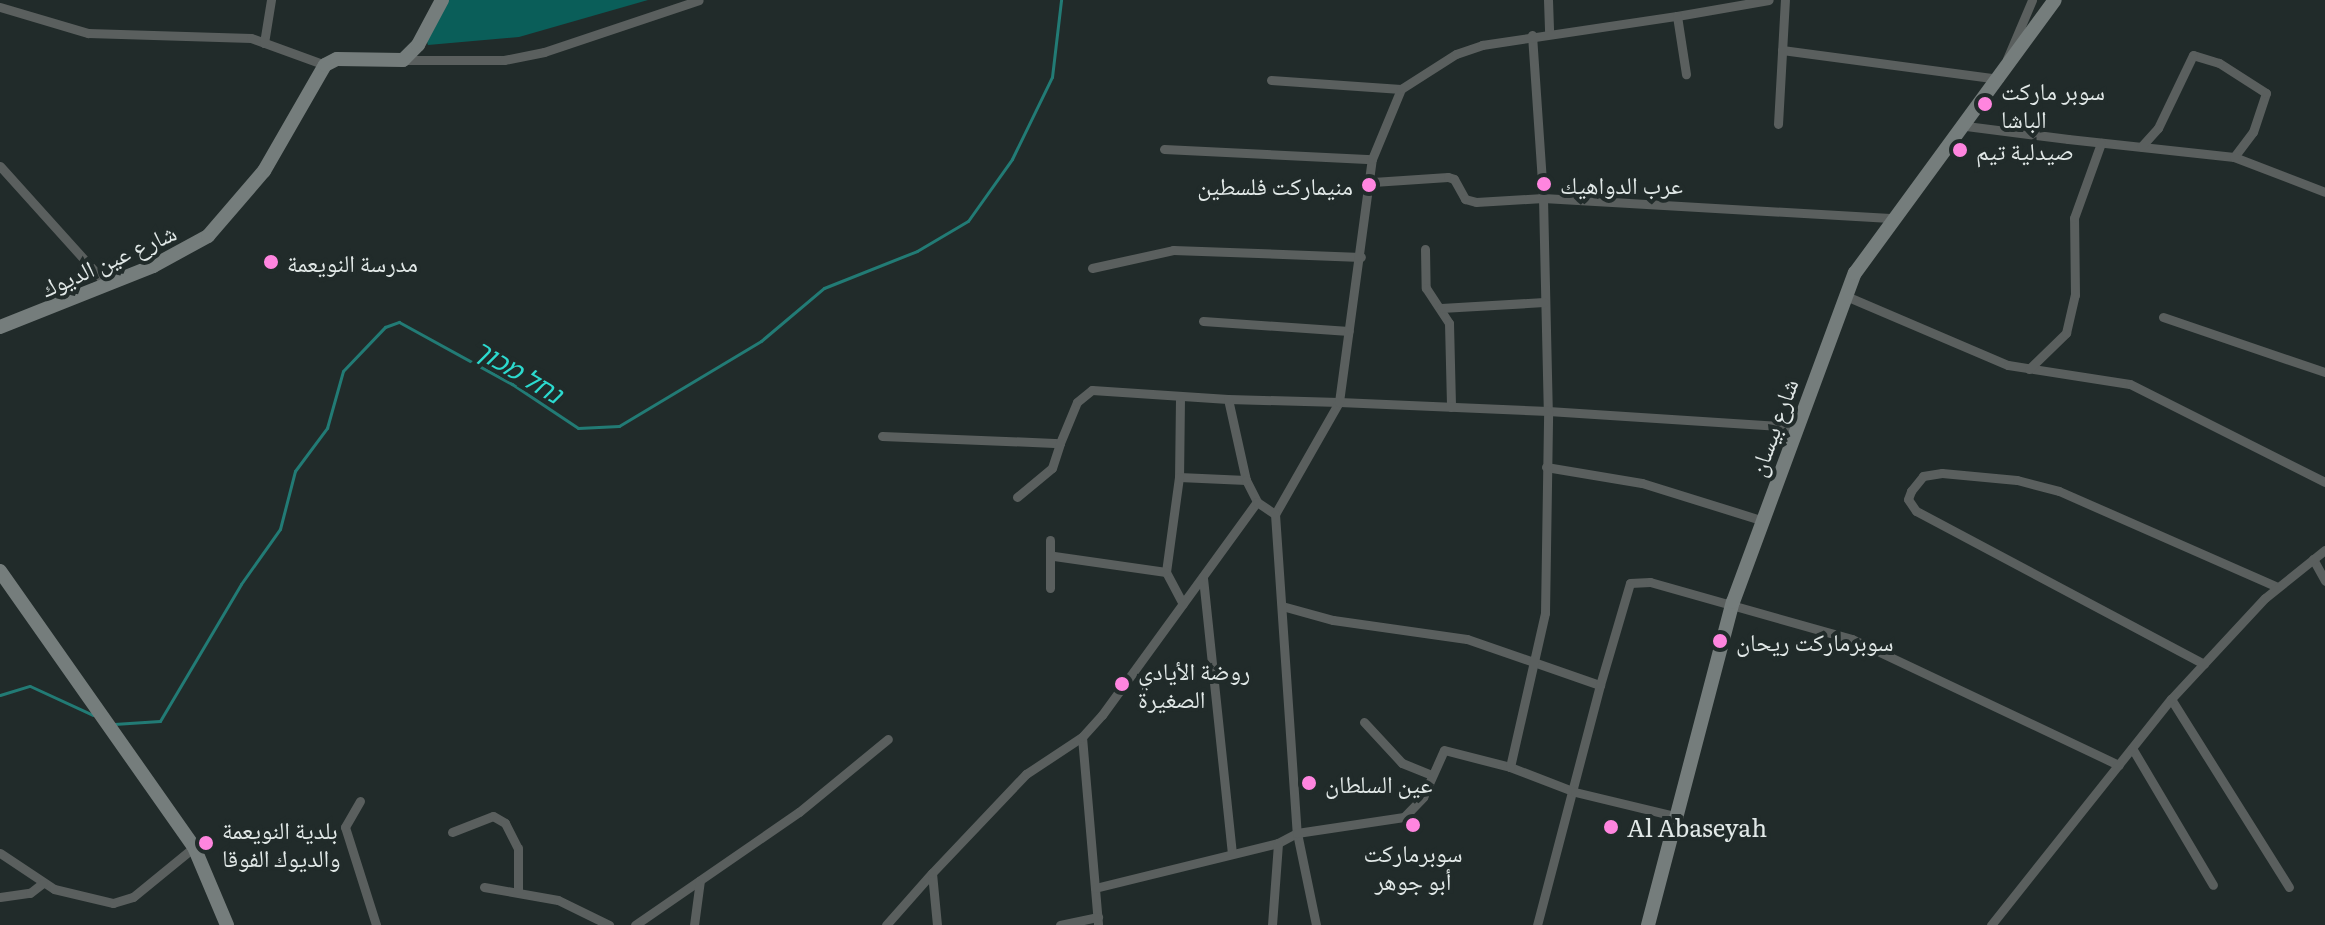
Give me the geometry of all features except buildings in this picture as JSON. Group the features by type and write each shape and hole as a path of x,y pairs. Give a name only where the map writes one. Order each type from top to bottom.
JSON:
{"street":[{"path":"264,43 271,0"},
{"path":"403,60 412,54 442,0"},
{"path":"0,7 88,33 186,33 264,43 325,65 337,59 504,60 544,52 699,0"},
{"path":"1548,0 1549,33"},
{"path":"1316,925 1297,833 1275,514 1339,402 1373,182 1372,159 1401,89 1456,54 1532,35 1769,0"},
{"path":"1778,124 1785,0"},
{"path":"1782,50 2000,79 2032,0"},
{"name":"شارع بيسان","path":"1648,925 1674,816 1733,602 1795,427 1846,296 1894,218 1966,126 2055,0"},
{"path":"1677,16 1686,74"},
{"path":"1510,767 1535,664 1547,592 1548,411 1543,198 1532,35"},
{"path":"2141,147 2158,128 2186,62 2203,55 2266,93 2253,132 2234,157"},
{"name":"شارع عين الديوك","path":"0,327 180,253 219,224 264,171 325,65"},
{"path":"1271,80 1401,89"},
{"path":"1966,126 2234,157 2325,192"},
{"path":"2029,369 2066,333 2075,295 2074,218 2101,143"},
{"path":"1164,149 1372,159"},
{"path":"0,166 107,285"},
{"path":"1373,182 1448,177 1454,179 1465,199 1476,202 1543,198 1894,218"},
{"path":"1425,249 1426,288 1449,323 1451,407"},
{"path":"1092,268 1173,250 1361,257"},
{"path":"1846,296 2008,365 2130,384 2325,482"},
{"path":"1441,308 1544,302"},
{"path":"2163,317 2325,372"},
{"path":"1203,321 1349,331"},
{"path":"1017,497 1052,468 1077,402 1092,390 1180,398 1548,411 1795,427"},
{"path":"1180,398 1179,477 1166,572 1183,604"},
{"path":"1228,399 1246,480 1257,502 1275,514"},
{"path":"882,436 1060,443"},
{"path":"1546,467 1642,483 1761,520"},
{"path":"2204,664 1916,511 1908,499 1911,491 1923,476 1942,473 2017,480 2059,491 2278,587"},
{"path":"1179,477 1246,480"},
{"path":"886,925 1026,774 1082,737 1257,502"},
{"path":"1050,540 1054,556 1050,588"},
{"path":"1991,925 2171,699 2278,587 2325,550"},
{"path":"1054,556 1166,572"},
{"path":"2313,559 2325,581"},
{"path":"0,571 194,847 227,925"},
{"path":"1203,578 1232,852"},
{"path":"1537,925 1575,792 1600,685 1633,581 1733,602 1852,639 2119,765"},
{"path":"1282,606 1333,620 1467,639 1600,685"},
{"path":"2171,699 2289,887"},
{"path":"1364,722 1402,763 1431,775"},
{"path":"1060,925 1098,921 1082,737"},
{"path":"635,925 799,812 888,739"},
{"path":"2132,748 2213,885"},
{"path":"1095,888 1278,843 1297,833 1404,817 1416,808 1444,750 1510,767 1575,792 1674,816"},
{"path":"360,801 345,827 376,925"},
{"path":"452,832 493,816 505,823 518,848 518,891"},
{"path":"1272,925 1278,843"},
{"path":"0,853 43,883 84,900 124,901 194,847"},
{"path":"932,873 937,925"},
{"path":"694,925 700,880"},
{"path":"0,897 30,893 43,883"},
{"path":"484,887 558,900 609,925"}],"shaded area":[{"path":"446,0 648,0 519,37 428,45 426,38"}],"waterway":[{"name":"נחל מכוך","path":"114,724 160,721 241,584 280,529 295,471 327,428 343,371 385,327 399,322 512,384 578,428 619,426 761,341 824,288 917,251 968,221 1012,159 1052,77 1061,0"},
{"name":"נחל מכוך","path":"0,695 30,686 93,715"}],"place":[{"name":"سوبر ماركت الباشا","path":"1985,104"},
{"name":"صيدلية تيم","path":"1960,150"},
{"name":"عرب الدواهيك","path":"1544,184"},
{"name":"منيماركت فلسطين","path":"1369,185"},
{"name":"مدرسة النويعمة","path":"271,262"},
{"name":"سوبرماركت ريحان","path":"1720,641"},
{"name":"روضة الأيادي الصغيرة","path":"1122,684"},
{"name":"عين السلطان","path":"1309,783"},
{"name":"سوبرماركت أبو جوهر","path":"1413,825"},
{"name":"Al Abaseyah","path":"1611,827"},
{"name":"بلدية النويعمة والديوك الفوقا","path":"206,843"}]}
